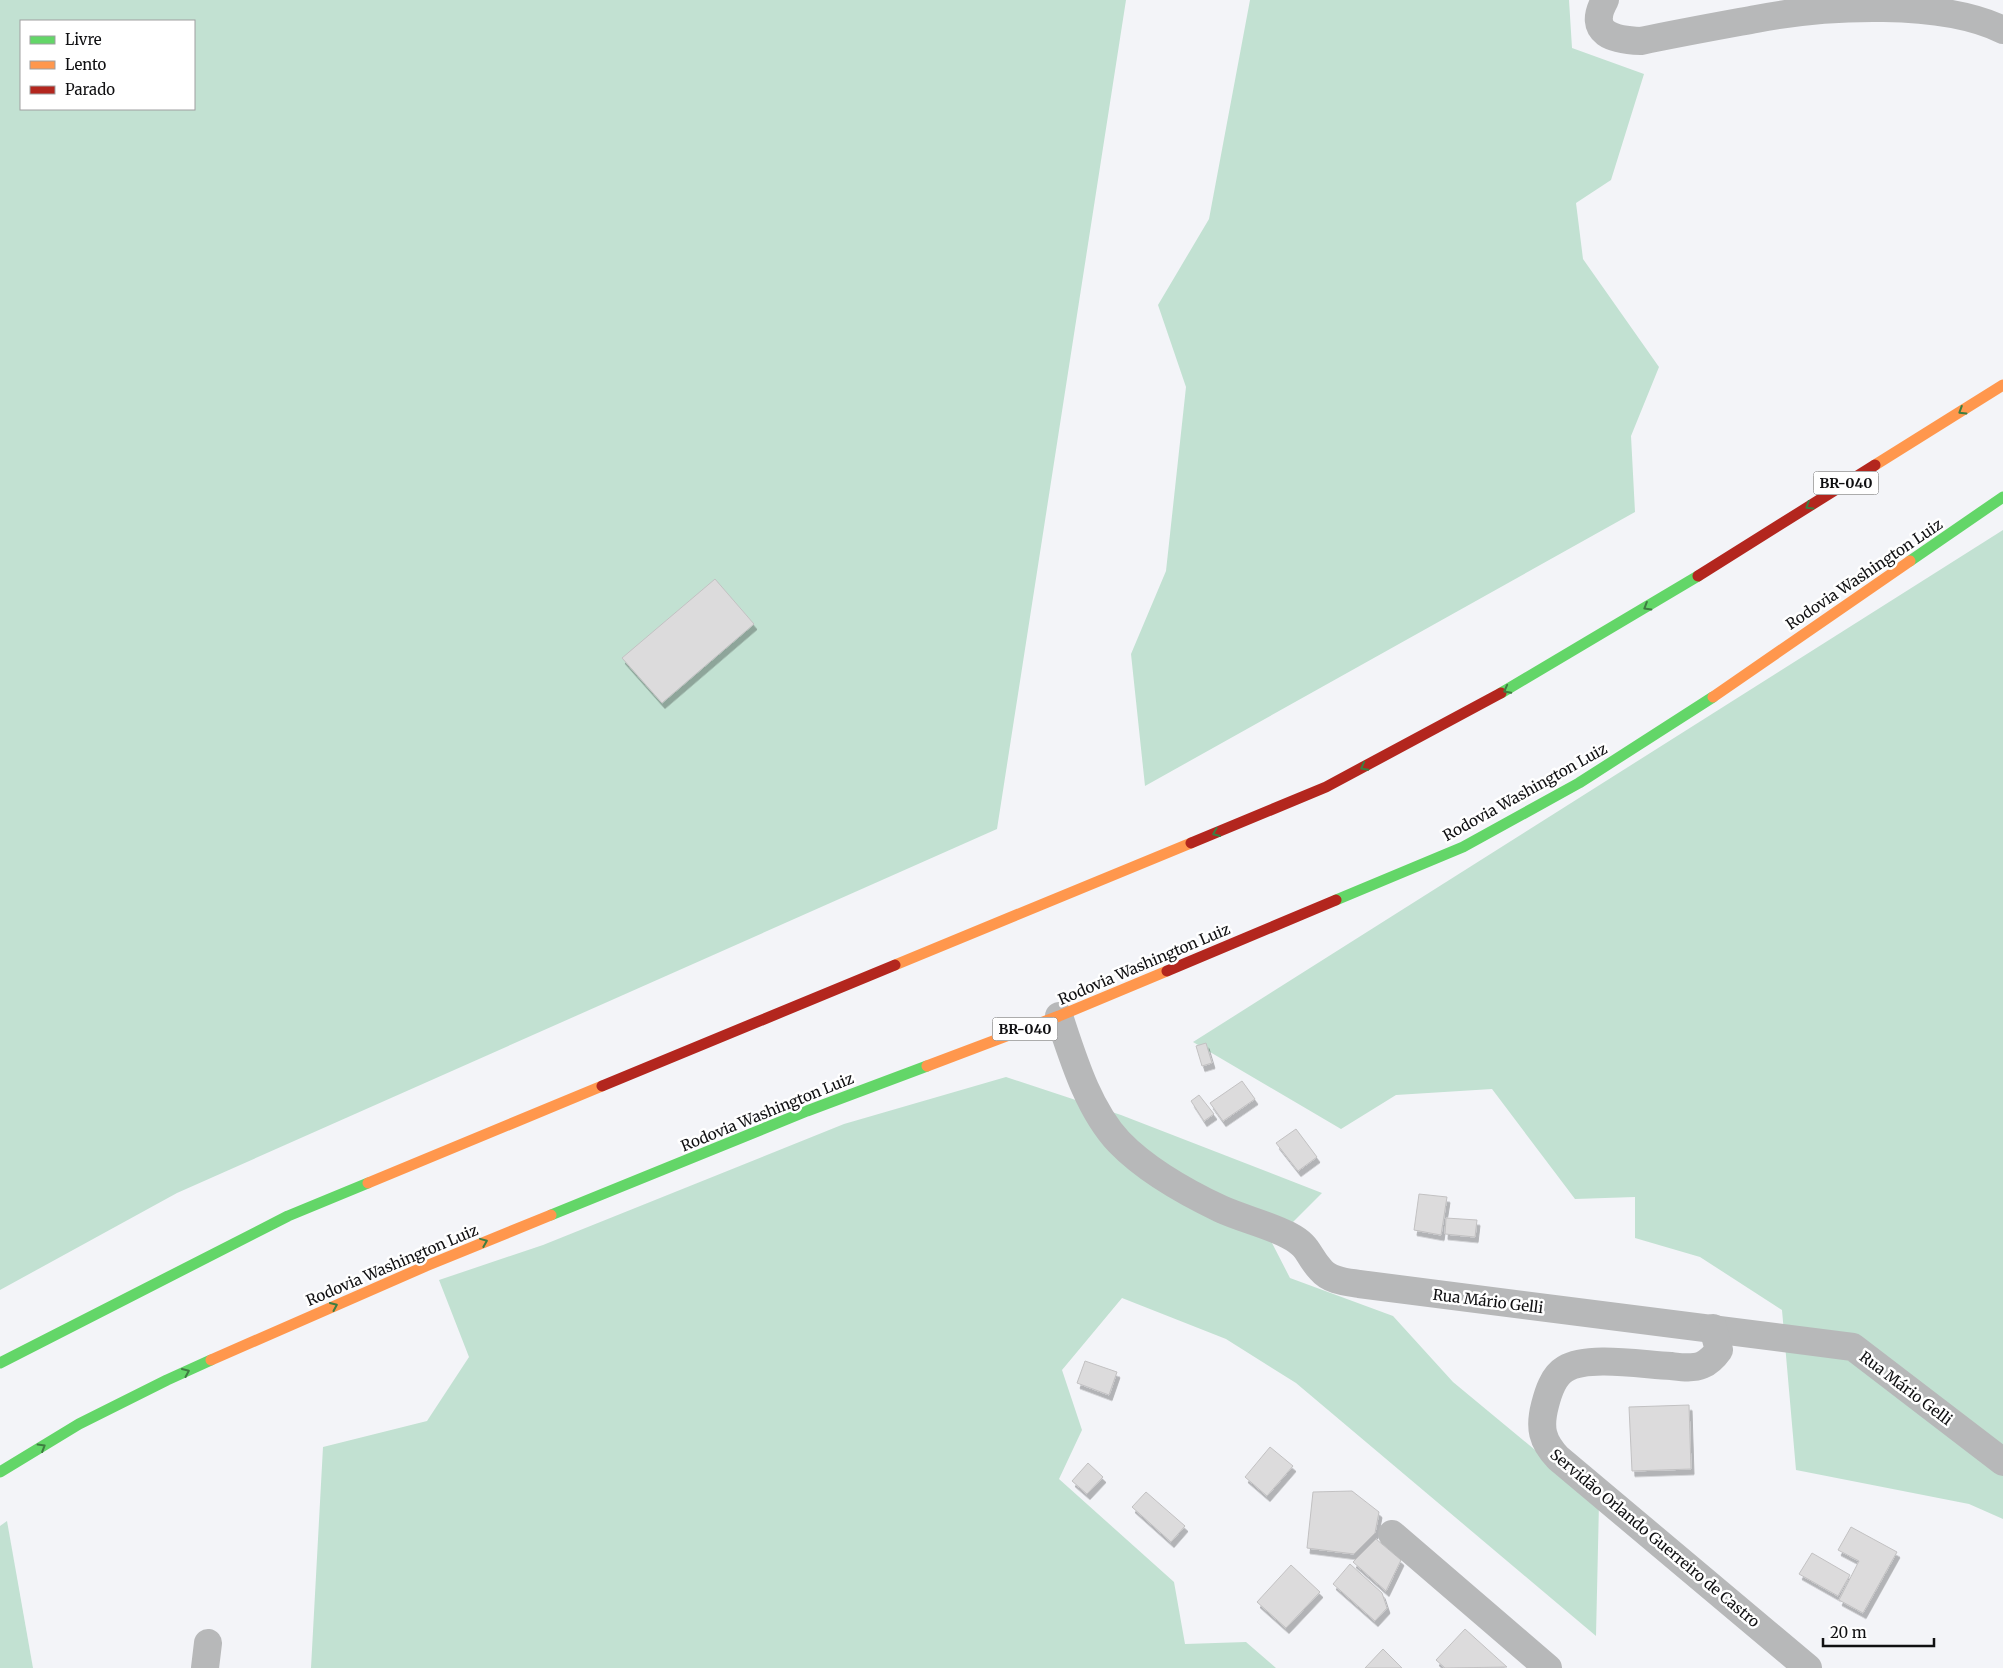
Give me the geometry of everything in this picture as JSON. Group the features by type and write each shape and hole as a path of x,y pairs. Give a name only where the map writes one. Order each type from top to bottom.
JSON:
{"highway":[{"name":"BR-040","path":"0,1363 288,1216 1326,787 1518,684 1697,577 2003,385"},
{"name":"Rodovia Washington Luiz","path":"0,1472 79,1424 167,1380 426,1266 806,1111 1059,1016 1463,847 1579,783 1702,704 2003,497"}],"street":[{"path":"1604,0 1600,8 1599,23 1603,32 1618,40 1640,40 1856,2 1914,1 1950,5 1979,14 2003,30"},
{"name":"Rua Mário Gelli","path":"1059,1016 1084,1086 1118,1141 1145,1165 1175,1184 1220,1208 1277,1229 1300,1241 1307,1248 1321,1271 1336,1280 1661,1324 1713,1328 1853,1347 2003,1462"},
{"name":"Servidão Orlando Guerreiro de Castro","path":"1713,1328 1719,1350 1710,1360 1700,1366 1678,1367 1591,1361 1564,1369 1553,1383 1542,1416 1546,1446 1808,1668"},
{"path":"1392,1534 1548,1668"}],"green space":[{"path":"0,0 1126,0 997,829 177,1193 0,1290"},
{"path":"1250,0 1569,0 1572,48 1644,74 1611,180 1576,203 1583,259 1659,367 1631,436 1635,512 1145,786 1131,654 1166,571 1186,387 1158,305 1209,219"},
{"path":"2003,530 2003,1519 1969,1504 1796,1470 1782,1310 1700,1257 1635,1238 1635,1197 1575,1199 1492,1089 1396,1095 1341,1129 1193,1042"},
{"path":"1006,1077 1121,1115 1322,1193 1272,1243 1290,1278 1393,1316 1453,1382 1599,1503 1596,1636 1296,1383 1226,1339 1122,1298 1062,1370 1082,1430 1059,1479 1174,1582 1185,1644 1246,1642 1276,1668 311,1668 323,1447 427,1421 469,1357 439,1280 543,1245 844,1124"},
{"path":"7,1521 33,1668 0,1668 0,1526"}],"building":[{"path":"715,579 754,624 662,703 622,658"},
{"path":"1206,1043 1212,1063 1202,1066 1196,1046"},
{"path":"1242,1081 1255,1099 1223,1121 1210,1103"},
{"path":"1199,1095 1214,1114 1204,1121 1191,1101"},
{"path":"1296,1129 1317,1157 1298,1171 1276,1143"},
{"path":"1419,1194 1447,1197 1441,1235 1414,1230"},
{"path":"1446,1218 1477,1220 1475,1237 1445,1234"},
{"path":"1085,1361 1117,1372 1109,1395 1077,1383"},
{"path":"1689,1405 1691,1469 1632,1471 1629,1407"},
{"path":"1270,1447 1293,1466 1267,1496 1245,1477"},
{"path":"1088,1463 1103,1477 1087,1494 1072,1481"},
{"path":"1352,1491 1379,1512 1375,1533 1354,1554 1307,1548 1313,1492"},
{"path":"1146,1492 1185,1526 1171,1542 1132,1507"},
{"path":"1851,1527 1897,1552 1863,1613 1839,1600 1859,1561 1838,1550"},
{"path":"1376,1539 1401,1560 1386,1591 1353,1562"},
{"path":"1812,1553 1850,1575 1838,1596 1799,1574"},
{"path":"1350,1564 1382,1593 1387,1608 1375,1621 1333,1584"},
{"path":"1291,1565 1320,1592 1286,1628 1257,1602"},
{"path":"1465,1629 1507,1667 1445,1668 1436,1660"},
{"path":"1383,1649 1402,1668 1365,1668"}],"traffic: fast":[{"path":"1910,561 2003,497"},
{"path":"1501,693 1698,576"},
{"path":"1336,900 1463,847 1579,783 1713,697"},
{"path":"551,1215 807,1111 927,1066"},
{"path":"0,1363 288,1216 368,1183"},
{"path":"0,1472 79,1424 211,1360"}],"traffic: slow":[{"path":"1875,465 2003,385"},
{"path":"1713,697 1910,561"},
{"path":"895,965 1191,843"},
{"path":"927,1066 1059,1016 1167,971"},
{"path":"368,1183 602,1086"},
{"path":"211,1360 426,1266 551,1215"}],"traffic: jam":[{"path":"1698,576 1875,465"},
{"path":"1191,843 1326,787 1501,693"},
{"path":"1167,971 1336,900"},
{"path":"602,1086 895,965"}]}
